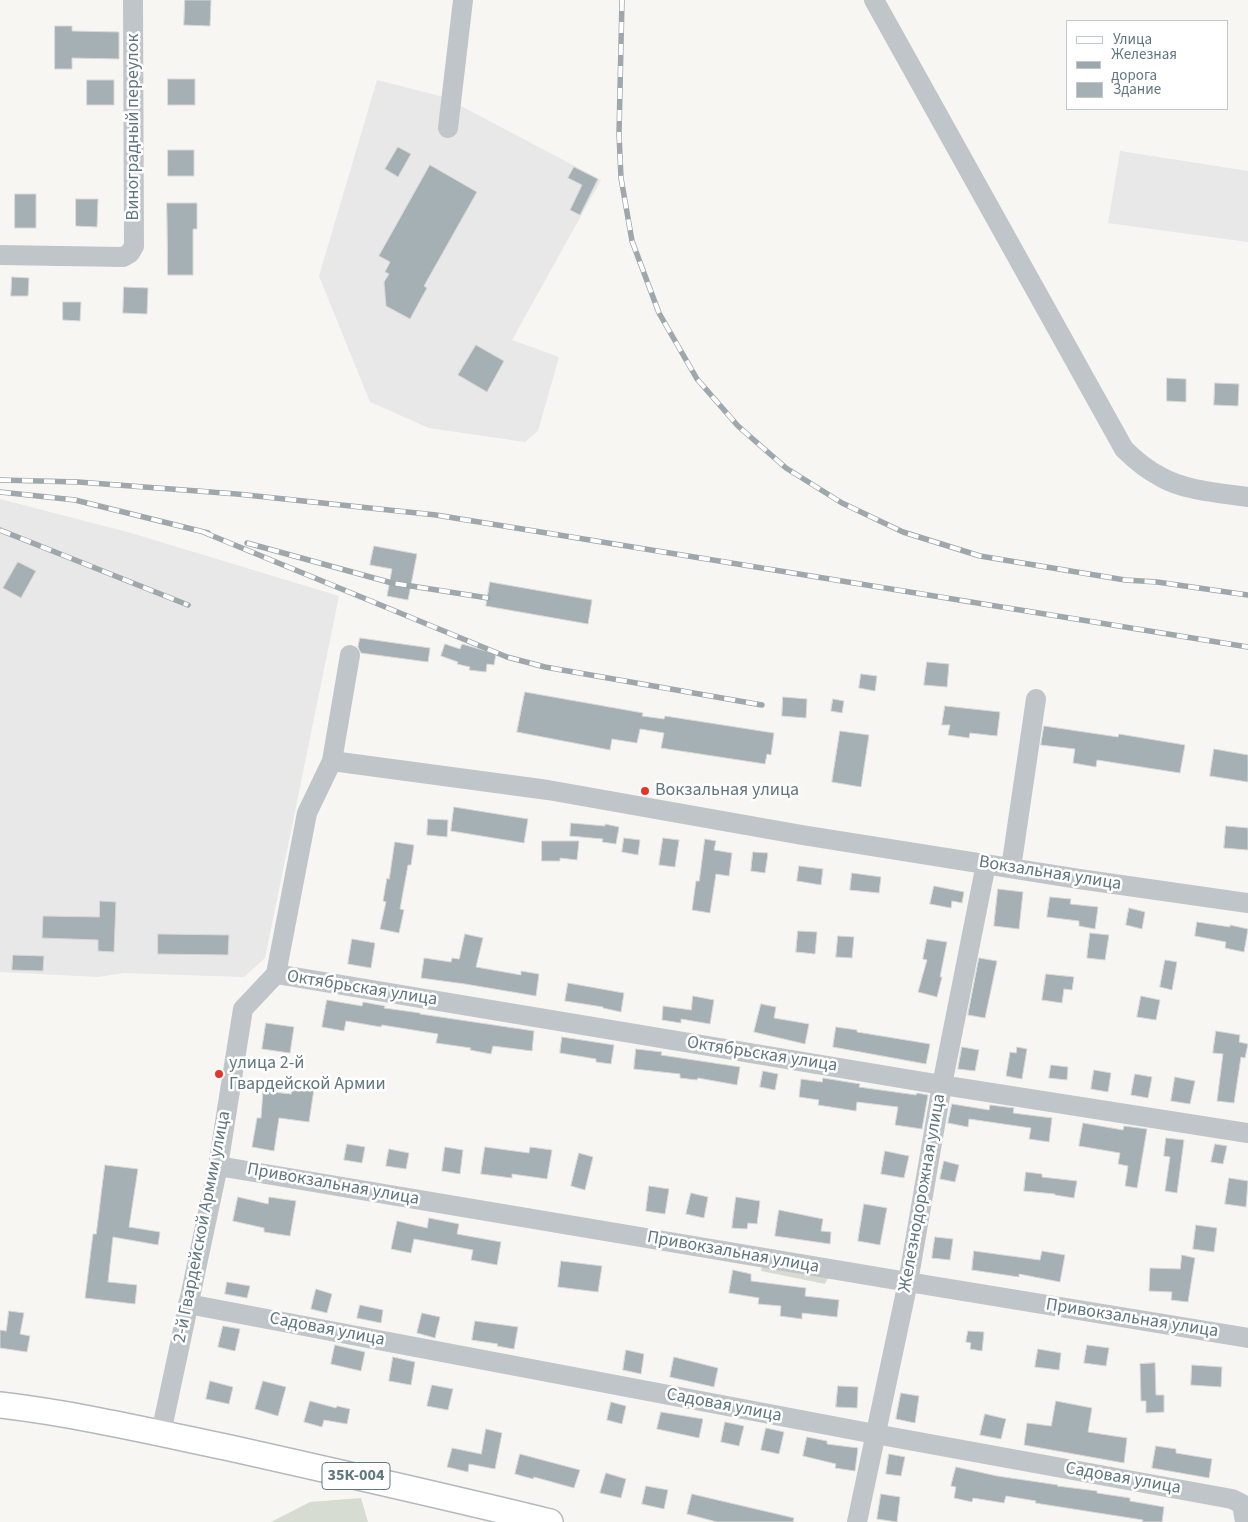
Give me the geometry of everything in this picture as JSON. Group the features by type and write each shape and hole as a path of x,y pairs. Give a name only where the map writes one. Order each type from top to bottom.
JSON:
{"main road":[{"name":"35К-004","path":"0,1404 30,1408 161,1434 397,1485 550,1522"}],"street":[{"name":"Виноградный переулок","path":"0,255 123,257 130,253 134,246 133,0"},
{"path":"448,128 463,0"},
{"path":"874,0 1124,449 1139,464 1162,478 1190,488 1248,497"},
{"path":"276,974 307,813 332,760 350,655"},
{"path":"1010,868 1036,699"},
{"name":"Вокзальная улица","path":"332,760 548,790 802,835 1248,903"},
{"name":"Железнодорожная улица","path":"857,1522 908,1282 942,1085 986,864"},
{"name":"Октябрьская улица","path":"276,974 942,1085 1248,1133"},
{"name":"2-й Гвардейской Армии улица","path":"161,1434 218,1166 243,1009 276,974"},
{"name":"Привокзальная улица","path":"218,1166 1248,1338"},
{"name":"Садовая улица","path":"188,1304 1232,1499 1242,1504 1245,1522"}],"shaded area":[{"path":"377,80 444,97 601,180 512,340 559,357 538,431 525,442 429,428 370,402 319,276"},
{"path":"1120,151 1248,171 1248,242 1108,223"},
{"path":"0,499 131,533 339,596 265,958 244,977 124,973 98,977 0,972"},
{"path":"764,1258 828,1278 825,1284 761,1271"},
{"path":"361,1498 368,1522 271,1522 310,1502"}],"building":[{"path":"185,0 211,0 210,26 184,25"},
{"path":"55,26 72,26 72,31 119,32 119,59 72,58 72,69 55,69"},
{"path":"168,79 195,79 195,105 168,105"},
{"path":"87,80 114,80 114,105 87,105"},
{"path":"398,147 411,154 398,177 385,169"},
{"path":"168,150 194,150 194,176 168,176"},
{"path":"430,165 477,192 424,286 427,288 410,319 386,306 384,282 389,274 385,272 390,262 379,256"},
{"path":"574,167 598,179 580,215 570,210 582,185 568,178"},
{"path":"15,194 36,194 36,228 15,228"},
{"path":"76,199 98,199 97,227 76,226"},
{"path":"167,203 197,203 197,229 193,229 193,275 168,275"},
{"path":"12,277 29,278 28,296 11,296"},
{"path":"124,287 148,288 147,314 123,313"},
{"path":"63,302 81,302 80,321 63,320"},
{"path":"476,345 504,361 487,392 458,375"},
{"path":"1167,378 1186,379 1186,402 1167,401"},
{"path":"1215,383 1239,384 1238,406 1214,405"},
{"path":"374,546 417,554 408,600 387,596 392,569 370,565"},
{"path":"18,562 36,571 21,598 3,588"},
{"path":"490,582 592,600 588,624 486,606"},
{"path":"360,638 430,648 428,662 361,653 358,647"},
{"path":"445,644 460,649 462,644 496,654 494,665 487,664 486,672 469,670 470,667 457,664 458,662 441,656"},
{"path":"927,662 949,664 947,687 924,685"},
{"path":"861,674 877,676 875,691 859,688"},
{"path":"525,692 643,713 642,716 664,719 665,716 774,733 771,755 767,754 765,764 661,748 664,733 640,729 637,743 612,739 610,750 517,732"},
{"path":"783,697 807,699 806,718 782,716"},
{"path":"833,699 844,701 842,713 831,711"},
{"path":"945,706 1000,712 997,736 970,733 969,738 948,735 950,725 942,725"},
{"path":"1044,726 1118,737 1119,734 1185,745 1180,773 1097,760 1096,767 1073,763 1075,749 1041,745"},
{"path":"840,731 869,735 861,787 832,782"},
{"path":"1214,749 1248,755 1248,782 1210,776"},
{"path":"454,807 528,819 524,843 451,831"},
{"path":"428,819 448,820 447,837 427,835"},
{"path":"571,823 605,826 605,824 619,827 616,844 602,842 603,839 570,836"},
{"path":"1226,826 1248,828 1248,850 1224,848"},
{"path":"624,838 640,840 638,855 622,852"},
{"path":"663,838 679,840 675,867 659,865"},
{"path":"705,839 716,841 714,850 732,853 729,876 716,874 710,913 692,910 696,881 699,881"},
{"path":"542,841 579,841 577,860 560,858 560,861 542,861"},
{"path":"395,842 414,845 411,865 408,865 400,909 404,910 399,933 380,929 386,902 383,901"},
{"path":"753,852 768,853 765,873 751,871"},
{"path":"799,866 823,869 821,885 797,881"},
{"path":"852,873 881,877 879,893 850,890"},
{"path":"934,886 964,892 962,903 952,901 951,908 930,904"},
{"path":"998,889 1023,892 1019,929 994,926"},
{"path":"1050,897 1071,899 1070,904 1098,907 1095,929 1079,926 1079,921 1047,917"},
{"path":"100,901 116,902 114,952 98,951 98,940 42,938 43,916 99,917"},
{"path":"1129,908 1145,912 1142,929 1126,925"},
{"path":"1197,922 1230,927 1230,925 1248,929 1244,952 1225,948 1226,942 1195,936"},
{"path":"798,931 817,932 815,954 796,952"},
{"path":"1090,933 1109,935 1105,960 1087,958"},
{"path":"158,934 229,935 228,955 158,954"},
{"path":"465,934 483,938 476,967 521,975 521,971 539,974 536,996 421,978 424,958 451,962 452,958 459,959"},
{"path":"838,936 854,937 852,958 836,957"},
{"path":"352,939 375,943 371,968 348,964"},
{"path":"927,939 947,942 937,997 918,992 927,960 923,959"},
{"path":"13,955 44,956 43,971 12,970"},
{"path":"979,958 997,961 985,1018 968,1015"},
{"path":"1165,960 1177,962 1172,990 1160,987"},
{"path":"1046,974 1074,977 1072,990 1064,989 1062,1003 1042,1000"},
{"path":"568,983 624,993 621,1012 565,1001"},
{"path":"693,996 714,1000 710,1024 681,1019 681,1023 662,1020 663,1006 691,1010"},
{"path":"1141,996 1160,1000 1156,1020 1137,1017"},
{"path":"327,1000 362,1006 363,1002 385,1006 384,1008 534,1031 532,1051 493,1046 491,1054 470,1050 471,1048 436,1043 438,1034 382,1025 381,1027 346,1021 344,1031 322,1027"},
{"path":"761,1004 776,1007 774,1018 809,1024 805,1044 754,1032"},
{"path":"266,1023 294,1027 290,1053 262,1049"},
{"path":"836,1027 930,1044 926,1064 833,1047"},
{"path":"1216,1031 1240,1035 1239,1042 1248,1044 1245,1058 1241,1057 1234,1103 1217,1101 1223,1054 1213,1053"},
{"path":"562,1037 614,1045 611,1064 596,1062 596,1059 560,1053"},
{"path":"962,1047 979,1050 975,1071 958,1069"},
{"path":"1017,1047 1027,1049 1022,1079 1006,1076 1010,1052 1016,1053"},
{"path":"636,1049 662,1052 661,1055 740,1067 737,1085 698,1078 697,1080 680,1078 680,1074 634,1069"},
{"path":"1051,1065 1068,1067 1067,1080 1049,1078"},
{"path":"1094,1070 1111,1073 1108,1092 1091,1089"},
{"path":"763,1071 778,1074 775,1090 760,1087"},
{"path":"1135,1074 1152,1077 1148,1098 1131,1095"},
{"path":"1175,1077 1195,1081 1190,1104 1171,1101"},
{"path":"823,1078 860,1084 859,1087 928,1095 922,1129 895,1125 898,1107 857,1102 856,1111 818,1105 819,1100 799,1097 801,1079 822,1082"},
{"path":"292,1086 314,1089 309,1122 279,1118 274,1151 252,1147 257,1118 261,1118 263,1091 291,1094"},
{"path":"952,1104 989,1110 990,1105 1014,1108 1013,1113 1052,1118 1049,1142 1029,1139 1031,1128 969,1119 968,1127 948,1123"},
{"path":"1083,1123 1123,1130 1124,1126 1147,1129 1137,1188 1125,1186 1128,1166 1118,1164 1120,1153 1079,1146"},
{"path":"1166,1138 1184,1140 1177,1193 1165,1191 1170,1157 1164,1156"},
{"path":"347,1144 365,1147 362,1163 344,1160"},
{"path":"1215,1144 1227,1146 1223,1164 1211,1162"},
{"path":"445,1147 463,1150 460,1174 442,1171"},
{"path":"485,1147 529,1153 530,1147 552,1150 547,1179 512,1174 512,1178 481,1174"},
{"path":"389,1149 409,1153 406,1169 386,1166"},
{"path":"885,1151 909,1156 904,1178 881,1174"},
{"path":"579,1153 593,1157 585,1190 571,1186"},
{"path":"944,1161 959,1165 955,1182 940,1179"},
{"path":"105,1165 138,1169 129,1227 160,1232 158,1245 113,1237 108,1282 137,1285 135,1304 85,1298 93,1234 96,1234"},
{"path":"1026,1172 1042,1174 1042,1177 1077,1181 1074,1198 1024,1191"},
{"path":"1229,1178 1248,1181 1246,1207 1225,1204"},
{"path":"649,1186 669,1189 665,1214 646,1211"},
{"path":"691,1193 708,1197 704,1218 686,1214"},
{"path":"238,1197 268,1204 269,1197 296,1201 290,1236 264,1232 264,1228 233,1221"},
{"path":"736,1197 760,1201 757,1224 748,1223 747,1229 732,1228"},
{"path":"864,1204 887,1208 880,1245 858,1241"},
{"path":"779,1210 823,1219 821,1231 831,1232 830,1244 775,1236"},
{"path":"429,1218 459,1224 457,1234 501,1242 497,1265 471,1260 473,1250 414,1239 411,1253 391,1249 397,1221 427,1228"},
{"path":"1196,1225 1217,1228 1214,1252 1193,1249"},
{"path":"935,1237 953,1239 950,1260 932,1258"},
{"path":"974,1251 1040,1260 1042,1251 1065,1255 1060,1282 1019,1274 1019,1277 972,1270"},
{"path":"1182,1255 1195,1258 1188,1302 1171,1300 1172,1292 1149,1291 1150,1268 1180,1269"},
{"path":"561,1261 602,1266 598,1292 558,1287"},
{"path":"733,1270 751,1274 751,1281 806,1288 805,1296 839,1300 837,1317 802,1313 802,1319 780,1316 781,1306 758,1304 759,1298 729,1293"},
{"path":"227,1282 250,1286 247,1298 225,1294"},
{"path":"316,1289 332,1294 327,1313 311,1309"},
{"path":"360,1305 383,1310 381,1323 357,1318"},
{"path":"9,1311 24,1313 20,1334 30,1336 27,1352 0,1348 0,1330 6,1331"},
{"path":"422,1313 440,1317 435,1338 417,1333"},
{"path":"475,1321 518,1327 514,1349 497,1346 498,1344 472,1340"},
{"path":"223,1326 240,1329 235,1351 218,1347"},
{"path":"968,1331 984,1332 982,1351 970,1349 971,1343 966,1342"},
{"path":"335,1345 365,1352 361,1371 331,1364"},
{"path":"1087,1345 1109,1348 1106,1366 1084,1363"},
{"path":"1038,1349 1061,1353 1059,1370 1035,1367"},
{"path":"626,1350 644,1354 641,1374 623,1370"},
{"path":"393,1357 415,1362 411,1385 389,1381"},
{"path":"674,1357 718,1368 714,1387 670,1377"},
{"path":"1155,1363 1156,1395 1164,1395 1164,1412 1146,1413 1146,1401 1141,1401 1140,1364"},
{"path":"1192,1365 1222,1367 1221,1387 1191,1385"},
{"path":"210,1381 233,1387 229,1404 206,1399"},
{"path":"263,1381 286,1387 278,1416 255,1409"},
{"path":"432,1385 453,1389 448,1410 427,1406"},
{"path":"838,1386 858,1387 857,1408 836,1407"},
{"path":"901,1393 919,1396 915,1423 896,1419"},
{"path":"310,1401 336,1408 337,1406 350,1409 347,1424 324,1420 322,1427 304,1422"},
{"path":"1056,1401 1092,1408 1088,1432 1127,1438 1124,1463 1024,1445 1027,1423 1051,1426"},
{"path":"611,1402 626,1406 622,1424 607,1420"},
{"path":"661,1412 703,1419 699,1438 657,1429"},
{"path":"985,1414 1006,1419 1001,1439 980,1435"},
{"path":"725,1422 744,1426 739,1446 721,1442"},
{"path":"766,1428 784,1432 779,1454 761,1450"},
{"path":"486,1429 502,1433 495,1469 469,1464 468,1472 447,1467 452,1448 481,1454"},
{"path":"807,1437 827,1441 827,1444 858,1448 855,1471 835,1468 836,1464 803,1456"},
{"path":"1156,1446 1176,1449 1176,1453 1212,1459 1209,1478 1152,1468"},
{"path":"520,1454 580,1470 574,1488 515,1474"},
{"path":"889,1454 905,1457 901,1476 886,1474"},
{"path":"956,1467 997,1476 1097,1491 1097,1493 1130,1498 1130,1501 1164,1507 1162,1522 1142,1522 1143,1520 1035,1503 1036,1501 1006,1496 1004,1503 973,1498 972,1502 954,1498 956,1487 951,1486"},
{"path":"606,1473 626,1479 621,1498 600,1493"},
{"path":"646,1486 668,1490 664,1509 642,1504"},
{"path":"692,1494 794,1518 793,1522 717,1522 687,1514"},
{"path":"881,1494 900,1497 897,1522 877,1519"}],"railway":[{"path":"622,0 619,134 621,178 632,241 659,313 697,379 738,426 786,468 842,503 903,532 980,556 1125,580 1157,582 1248,595"},
{"path":"0,480 78,482 237,494 436,515 1248,647"},
{"path":"0,492 75,500 208,533"},
{"path":"0,530 188,605"},
{"path":"203,532 507,657 545,667 762,705"},
{"path":"247,543 392,583 488,598"}],"place":[{"name":"Вокзальная улица","path":"645,791"},
{"name":"улица 2-й Гвардейской Армии","path":"219,1074"}]}
